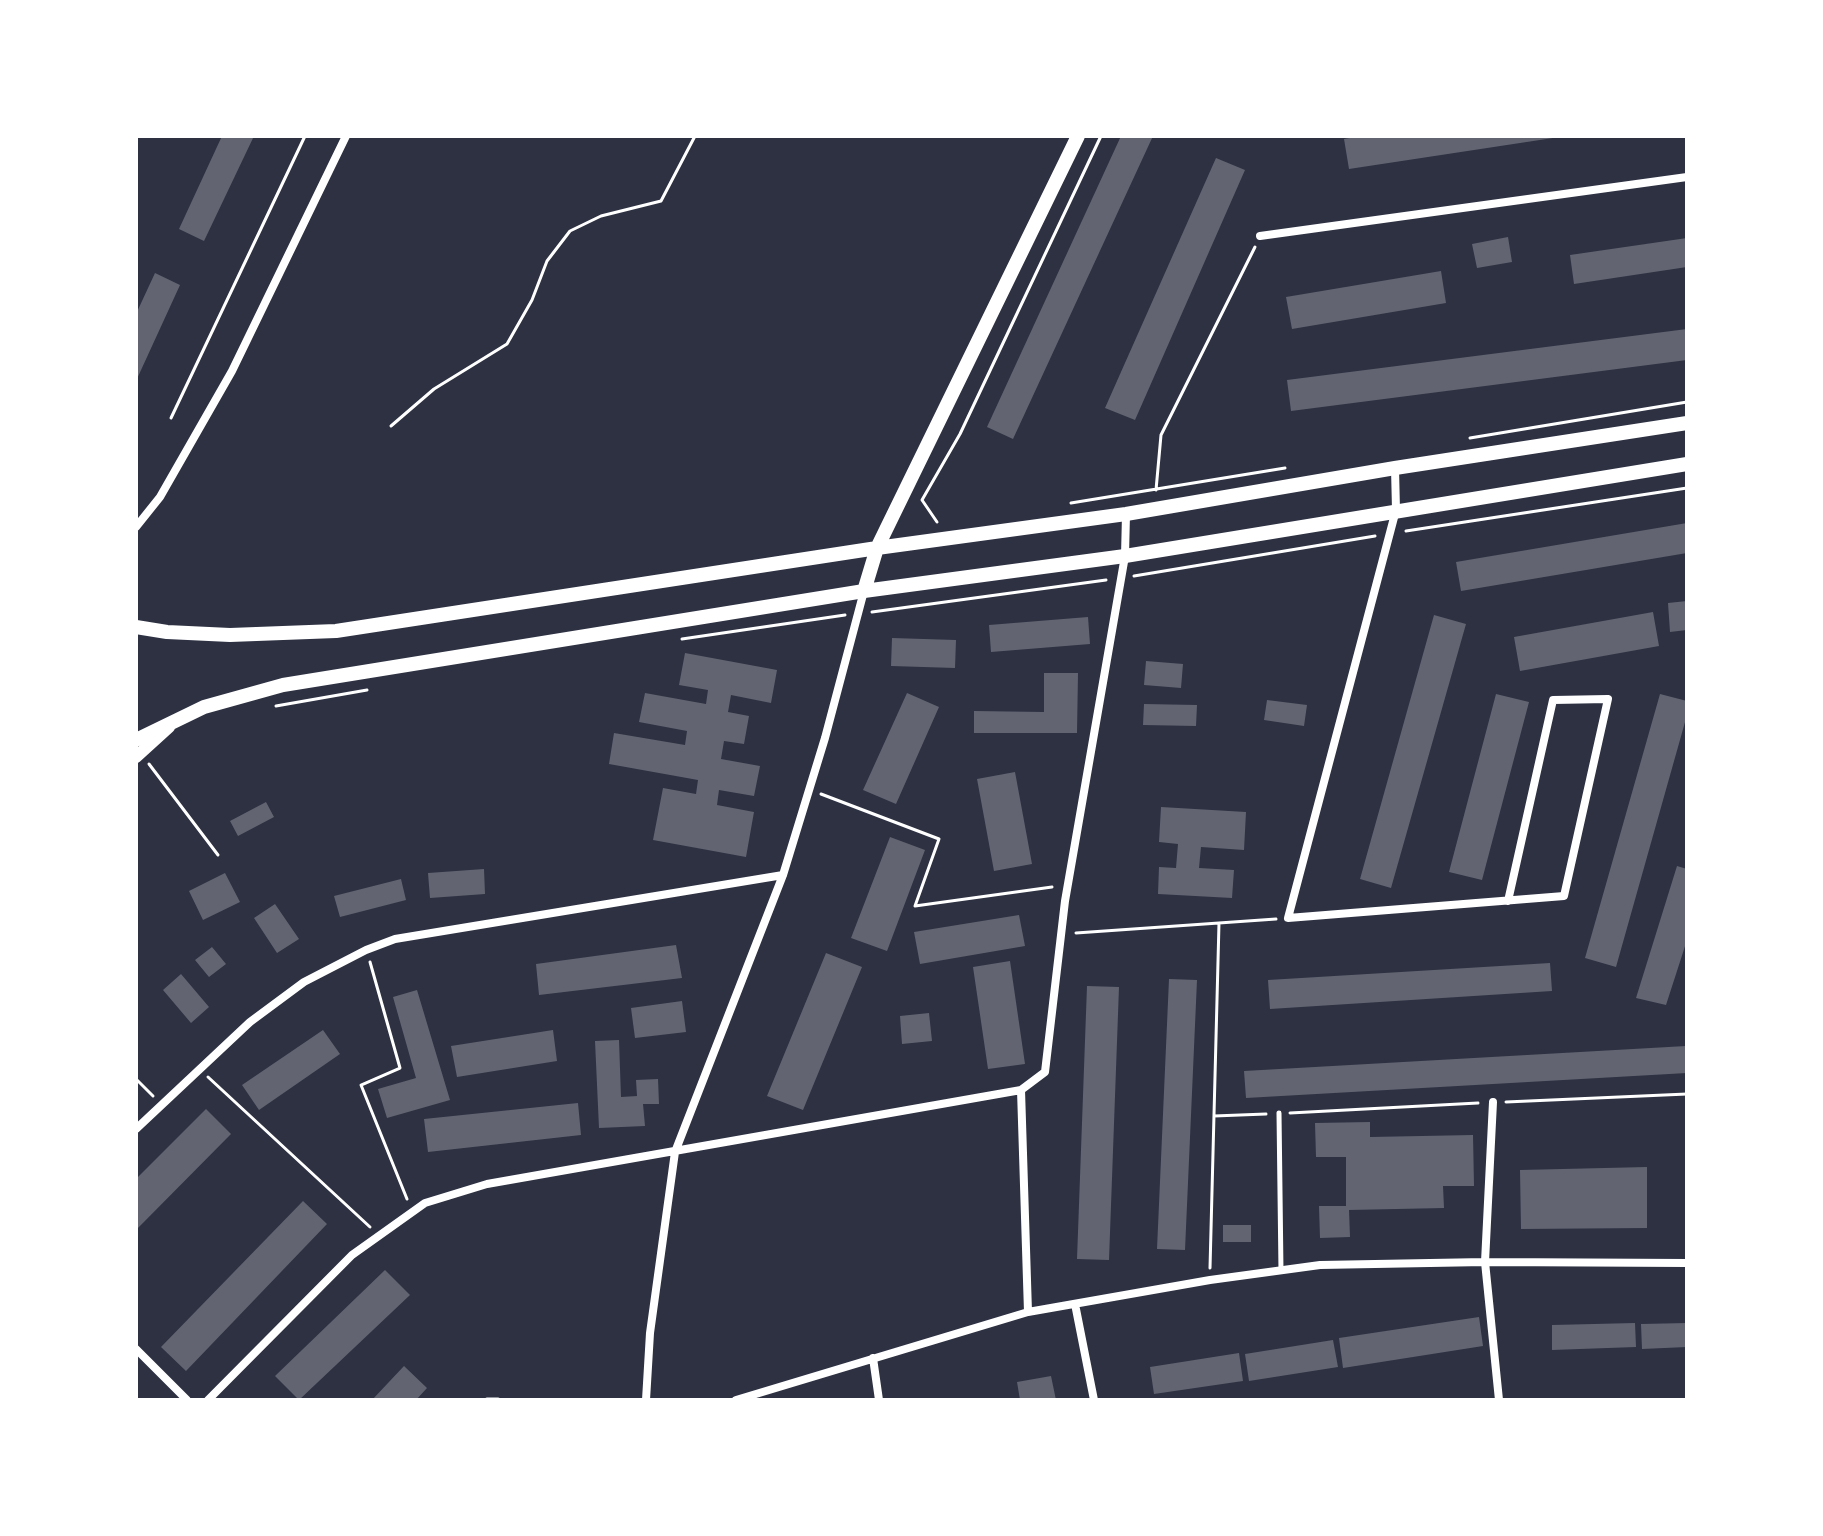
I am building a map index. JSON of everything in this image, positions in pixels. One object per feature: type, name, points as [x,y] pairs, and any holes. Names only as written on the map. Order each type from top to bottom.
[{"type":"main road","points":[[864,591],[877,548],[1078,136]]},
{"type":"main road","points":[[136,627],[230,635],[336,631],[877,548],[1126,514],[1687,423]]},
{"type":"main road","points":[[136,740],[226,699],[283,685],[864,591],[1125,556],[1687,464]]},
{"type":"street","points":[[136,527],[160,497],[232,371],[346,136]]},
{"type":"street","points":[[1260,236],[1687,177]]},
{"type":"street","points":[[1395,468],[1396,510],[1288,918],[1508,901],[1564,896],[1608,699],[1553,700],[1508,901]]},
{"type":"street","points":[[208,1400],[352,1255],[425,1203],[487,1184],[1021,1090],[1045,1072],[1060,934],[1125,556],[1126,514]]},
{"type":"street","points":[[646,1400],[650,1333],[675,1152],[783,875],[864,591]]},
{"type":"street","points":[[136,757],[176,720]]},
{"type":"street","points":[[136,1129],[250,1022],[304,982],[366,950],[395,939],[783,875]]},
{"type":"street","points":[[1021,1090],[1028,1312]]},
{"type":"street","points":[[1493,1102],[1485,1262],[1499,1400]]},
{"type":"street","points":[[736,1400],[1028,1312],[1210,1280],[1320,1265],[1687,1263]]},
{"type":"street","points":[[1075,1304],[1094,1400]]},
{"type":"street","points":[[136,1349],[187,1400]]},
{"type":"street","points":[[873,1358],[879,1400]]},
{"type":"lane","points":[[1279,1113],[1281,1271]]},
{"type":"lane","points":[[487,1400],[498,1400]]},
{"type":"path","points":[[171,418],[305,136]]},
{"type":"path","points":[[391,426],[434,389],[507,344],[532,300],[547,261],[570,231],[601,216],[661,201],[695,136]]},
{"type":"path","points":[[951,522],[936,522],[922,500],[960,434],[1101,136]]},
{"type":"path","points":[[1154,509],[1161,435],[1260,236]]},
{"type":"path","points":[[1468,438],[1687,402]]},
{"type":"path","points":[[1068,503],[1297,466]]},
{"type":"path","points":[[810,789],[939,839],[915,906],[1068,885]]},
{"type":"path","points":[[1060,934],[1288,918]]},
{"type":"path","points":[[1210,1280],[1219,923]]},
{"type":"path","points":[[366,950],[400,1068],[361,1085],[412,1212]]},
{"type":"path","points":[[199,1069],[380,1235]]},
{"type":"path","points":[[136,1079],[162,1105]]},
{"type":"path","points":[[1214,1116],[1687,1094]]},
{"type":"building","points":[[222,136],[254,136],[204,241],[179,229]]},
{"type":"building","points":[[1121,136],[1153,136],[1013,439],[987,427]]},
{"type":"building","points":[[1361,136],[1553,138],[1349,169],[1344,139]]},
{"type":"building","points":[[1216,158],[1245,170],[1135,420],[1105,408]]},
{"type":"building","points":[[1508,237],[1512,262],[1477,268],[1472,244]]},
{"type":"building","points":[[1687,238],[1687,267],[1574,284],[1570,255]]},
{"type":"building","points":[[1441,271],[1446,303],[1292,329],[1286,297]]},
{"type":"building","points":[[155,273],[180,285],[136,381],[136,314]]},
{"type":"building","points":[[1687,329],[1687,360],[1291,411],[1287,380]]},
{"type":"building","points":[[1687,523],[1687,553],[1461,591],[1456,562]]},
{"type":"building","points":[[1687,601],[1687,630],[1670,632],[1668,603]]},
{"type":"building","points":[[1653,612],[1659,646],[1520,671],[1514,637]]},
{"type":"building","points":[[1434,615],[1466,624],[1391,888],[1360,879]]},
{"type":"building","points":[[1088,617],[1090,644],[991,652],[989,625]]},
{"type":"building","points":[[892,638],[956,640],[955,668],[891,666]]},
{"type":"building","points":[[685,653],[777,670],[771,703],[731,695],[728,712],[749,716],[744,744],[724,741],[721,759],[760,766],[754,796],[719,790],[717,805],[754,812],[746,857],[653,840],[663,788],[696,794],[698,780],[609,764],[614,733],[685,745],[687,731],[639,722],[645,693],[706,704],[708,690],[679,685]]},
{"type":"building","points":[[1146,661],[1183,664],[1181,688],[1144,685]]},
{"type":"building","points":[[1044,673],[1078,673],[1077,733],[974,733],[974,711],[1044,712]]},
{"type":"building","points":[[907,693],[939,707],[896,804],[863,790]]},
{"type":"building","points":[[1496,694],[1529,702],[1482,880],[1449,872]]},
{"type":"building","points":[[1660,694],[1687,701],[1687,715],[1616,967],[1585,958]]},
{"type":"building","points":[[1267,700],[1307,705],[1304,726],[1264,720]]},
{"type":"building","points":[[1144,704],[1197,705],[1196,726],[1143,725]]},
{"type":"building","points":[[1015,772],[1032,864],[994,871],[977,779]]},
{"type":"building","points":[[266,802],[274,817],[238,836],[230,821]]},
{"type":"building","points":[[1161,807],[1246,812],[1244,850],[1201,847],[1199,868],[1234,870],[1232,898],[1158,894],[1159,867],[1176,868],[1178,844],[1159,842]]},
{"type":"building","points":[[890,837],[925,850],[887,951],[851,938]]},
{"type":"building","points":[[1677,866],[1687,869],[1687,940],[1666,1005],[1636,998]]},
{"type":"building","points":[[484,869],[485,894],[430,898],[428,873]]},
{"type":"building","points":[[225,873],[240,902],[203,920],[189,891]]},
{"type":"building","points":[[401,879],[406,900],[340,917],[334,896]]},
{"type":"building","points":[[275,904],[299,939],[277,953],[254,918]]},
{"type":"building","points":[[1019,915],[1025,946],[920,964],[914,932]]},
{"type":"building","points":[[676,945],[682,978],[539,995],[536,964]]},
{"type":"building","points":[[212,947],[226,964],[209,977],[195,960]]},
{"type":"building","points":[[826,953],[862,967],[803,1110],[767,1096]]},
{"type":"building","points":[[1010,961],[1025,1064],[988,1069],[973,967]]},
{"type":"building","points":[[1550,963],[1552,991],[1270,1009],[1268,980]]},
{"type":"building","points":[[181,974],[209,1007],[191,1023],[163,990]]},
{"type":"building","points":[[1169,979],[1197,980],[1185,1250],[1157,1249]]},
{"type":"building","points":[[1087,986],[1119,987],[1109,1260],[1077,1259]]},
{"type":"building","points":[[417,990],[450,1100],[387,1118],[378,1089],[416,1078],[393,997]]},
{"type":"building","points":[[682,1001],[686,1032],[635,1038],[631,1008]]},
{"type":"building","points":[[929,1013],[932,1041],[902,1044],[900,1016]]},
{"type":"building","points":[[323,1030],[340,1054],[259,1110],[242,1085]]},
{"type":"building","points":[[553,1030],[557,1061],[457,1077],[451,1046]]},
{"type":"building","points":[[619,1040],[621,1097],[637,1096],[636,1080],[658,1079],[659,1104],[643,1104],[645,1126],[599,1128],[595,1041]]},
{"type":"building","points":[[1686,1046],[1687,1073],[1246,1098],[1244,1071]]},
{"type":"building","points":[[578,1103],[581,1135],[428,1152],[424,1119]]},
{"type":"building","points":[[206,1109],[231,1134],[136,1230],[136,1179]]},
{"type":"building","points":[[1370,1122],[1370,1137],[1473,1135],[1474,1186],[1443,1186],[1444,1208],[1349,1210],[1350,1237],[1320,1238],[1319,1206],[1346,1206],[1346,1157],[1316,1157],[1315,1123]]},
{"type":"building","points":[[1647,1167],[1647,1228],[1521,1229],[1520,1170]]},
{"type":"building","points":[[303,1201],[327,1224],[186,1371],[161,1347]]},
{"type":"building","points":[[1223,1225],[1251,1225],[1251,1242],[1223,1242]]},
{"type":"building","points":[[385,1270],[410,1295],[299,1400],[275,1376]]},
{"type":"building","points":[[1479,1317],[1483,1346],[1343,1368],[1339,1338]]},
{"type":"building","points":[[1635,1323],[1636,1347],[1552,1350],[1552,1325]]},
{"type":"building","points":[[1687,1323],[1687,1347],[1642,1349],[1641,1324]]},
{"type":"building","points":[[1333,1340],[1338,1367],[1249,1381],[1245,1354]]},
{"type":"building","points":[[1239,1353],[1243,1381],[1154,1394],[1150,1367]]},
{"type":"building","points":[[404,1366],[427,1388],[416,1400],[372,1400]]},
{"type":"building","points":[[1051,1376],[1056,1400],[1020,1400],[1017,1382]]}]
